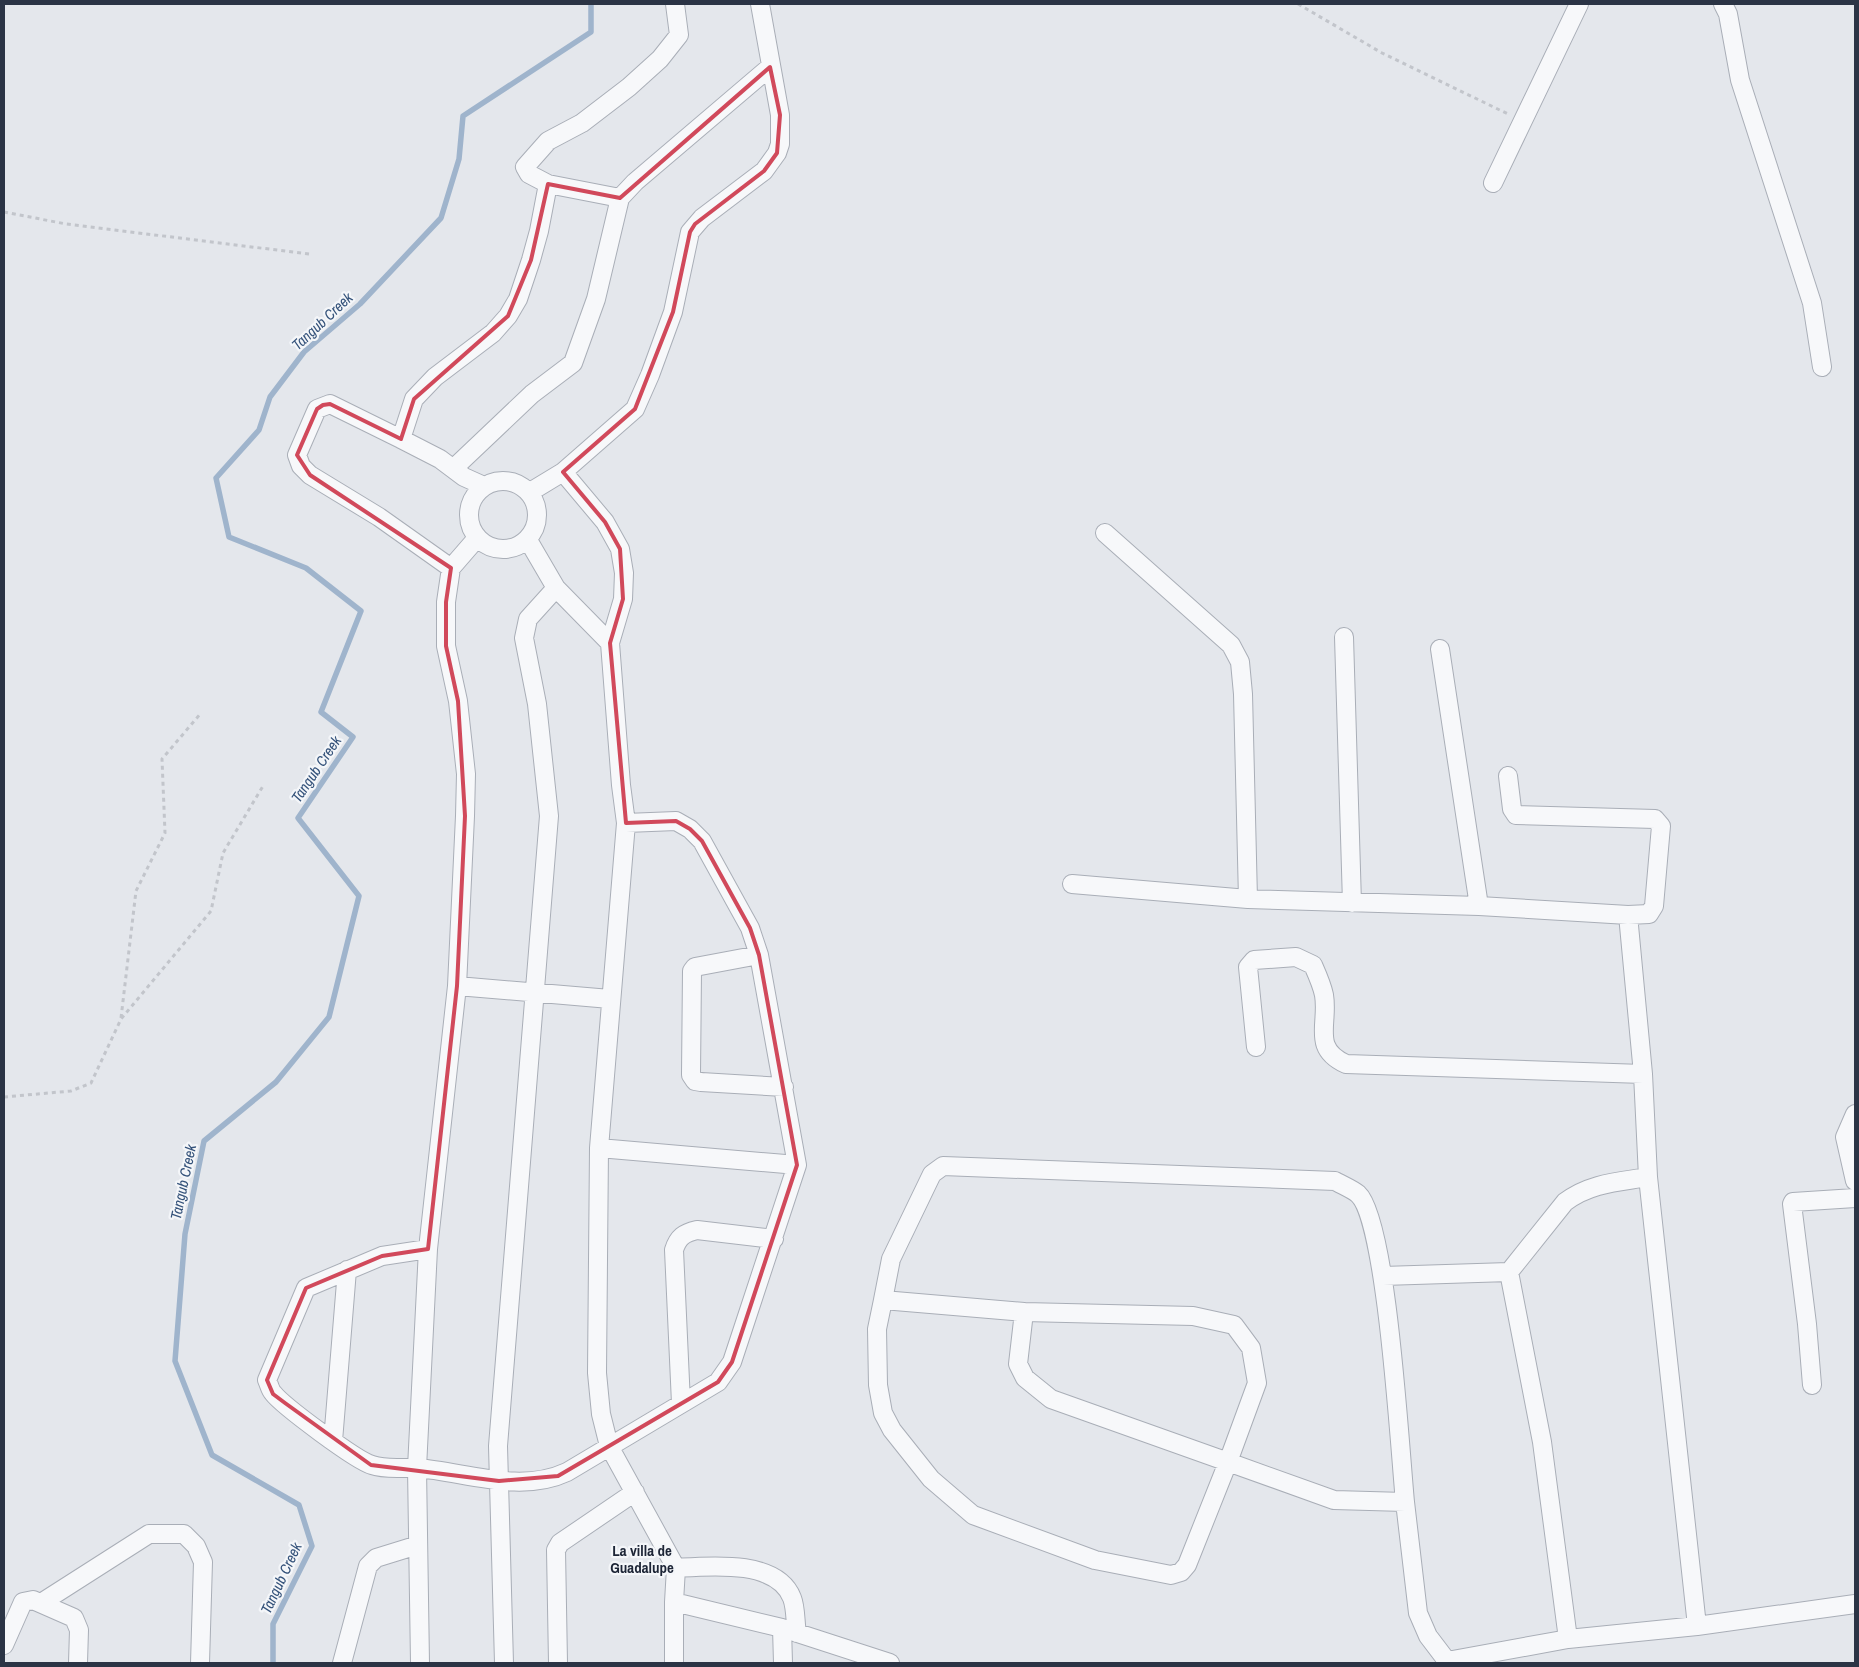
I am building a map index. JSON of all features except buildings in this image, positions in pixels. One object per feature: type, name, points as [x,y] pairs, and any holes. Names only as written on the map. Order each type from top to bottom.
[{"type":"street","points":[[620,198],[548,184],[529,174],[525,167],[548,141],[582,123],[660,59],[679,35],[675,4]]},
{"type":"street","points":[[530,492],[563,472],[635,409],[650,375],[673,312],[690,232],[695,224],[764,170],[777,154],[780,115],[760,4]]},
{"type":"street","points":[[1493,182],[1521,120],[1579,4]]},
{"type":"street","points":[[1723,4],[1728,14],[1740,80],[1812,303],[1822,367]]},
{"type":"street","points":[[454,468],[532,394],[573,363],[596,299],[620,198],[635,182],[770,66]]},
{"type":"street","points":[[401,439],[414,399],[435,377],[492,333],[508,316],[518,299],[539,231],[548,184]]},
{"type":"street","points":[[451,568],[378,516],[310,475],[301,466],[297,455],[317,409],[323,405],[330,404],[401,439],[484,486]]},
{"type":"street","points":[[563,472],[605,522],[620,549],[624,573],[623,599],[610,643],[621,785],[626,823],[610,999],[600,1148],[597,1373],[601,1414],[609,1446],[676,1568],[674,1663]]},
{"type":"street","points":[[508,480],[520,484],[530,492],[535,501],[537,522],[528,540],[516,547],[502,549],[489,546],[478,538],[471,527],[469,516],[470,504],[484,486],[496,481],[508,480]]},
{"type":"street","points":[[1105,533],[1231,645],[1240,662],[1243,694],[1248,899]]},
{"type":"street","points":[[420,1663],[416,1468],[428,1249],[457,986],[466,774],[458,701],[446,646],[446,602],[451,568],[478,538]]},
{"type":"street","points":[[528,540],[556,588],[610,643]]},
{"type":"street","points":[[504,1663],[498,1446],[549,816],[537,704],[524,638],[528,619],[556,588]]},
{"type":"street","points":[[1344,637],[1352,903]]},
{"type":"street","points":[[1440,649],[1479,906]]},
{"type":"street","points":[[1072,884],[1248,899],[1479,906],[1628,915],[1649,914],[1654,906],[1661,826],[1659,822],[1655,819],[1522,816],[1512,810],[1508,776]]},
{"type":"street","points":[[428,1249],[382,1256],[306,1288],[267,1380],[273,1394],[333,1441],[371,1466],[416,1468],[499,1481],[545,1480],[567,1472],[718,1382],[727,1372],[798,1165],[784,1087],[759,955],[750,928],[702,840],[690,829],[676,821],[626,823]]},
{"type":"street","points":[[1628,915],[1643,1074],[1648,1177],[1697,1626]]},
{"type":"street","points":[[759,955],[695,967],[692,971],[691,1075],[695,1081],[701,1082],[784,1087]]},
{"type":"street","points":[[1256,1047],[1248,967],[1254,960],[1296,958],[1313,964],[1324,995],[1323,1035],[1326,1050],[1335,1059],[1346,1064],[1643,1074]]},
{"type":"street","points":[[457,986],[610,999]]},
{"type":"street","points":[[1855,1114],[1845,1137],[1855,1181]]},
{"type":"street","points":[[600,1148],[798,1165]]},
{"type":"street","points":[[883,1300],[1024,1312],[1194,1316],[1234,1325],[1251,1348],[1257,1383],[1187,1565],[1181,1572],[1170,1575],[1095,1560],[973,1515],[931,1479],[892,1430],[883,1413],[878,1385],[877,1329],[891,1259],[932,1174],[943,1166],[1335,1182],[1359,1194],[1372,1218],[1383,1276],[1418,1613],[1428,1636],[1446,1662],[1568,1639],[1697,1626],[1855,1604]]},
{"type":"street","points":[[1383,1276],[1509,1272],[1565,1202],[1576,1193],[1588,1187],[1648,1177]]},
{"type":"street","points":[[1812,1385],[1807,1324],[1792,1204],[1793,1202],[1855,1198]]},
{"type":"street","points":[[681,1404],[674,1250],[677,1240],[685,1233],[697,1230],[774,1238]]},
{"type":"street","points":[[333,1441],[347,1270]]},
{"type":"street","points":[[1509,1272],[1542,1442],[1568,1639]]},
{"type":"street","points":[[1024,1312],[1018,1364],[1025,1378],[1051,1399],[1334,1500],[1405,1502]]},
{"type":"street","points":[[558,1663],[556,1550],[560,1543],[635,1492]]},
{"type":"street","points":[[41,1603],[149,1534],[184,1534],[196,1546],[203,1562],[200,1663]]},
{"type":"street","points":[[342,1663],[368,1566],[376,1558],[418,1545]]},
{"type":"street","points":[[676,1568],[728,1566],[762,1572],[784,1586],[792,1599],[790,1631],[783,1663]]},
{"type":"street","points":[[4,1645],[24,1602],[33,1600],[74,1618],[79,1630],[78,1663]]},
{"type":"street","points":[[674,1602],[790,1631],[890,1663]]},
{"type":"path","points":[[1298,4],[1382,53],[1521,120]]},
{"type":"path","points":[[4,212],[66,224],[309,254]]},
{"type":"path","points":[[121,1019],[136,891],[165,833],[162,759],[201,713]]},
{"type":"path","points":[[4,1097],[71,1090],[91,1083],[121,1019],[212,911],[223,854],[264,786]]},
{"type":"highlighted area","points":[[770,67],[780,115],[777,153],[764,171],[695,224],[690,232],[673,312],[635,409],[563,472],[605,522],[620,549],[623,599],[610,643],[626,823],[676,821],[690,829],[702,841],[750,928],[759,955],[797,1165],[732,1362],[718,1382],[558,1476],[499,1481],[371,1465],[273,1394],[267,1380],[306,1288],[382,1256],[428,1249],[457,986],[465,816],[458,701],[446,646],[446,602],[451,568],[310,475],[297,455],[317,409],[323,405],[330,404],[401,439],[414,399],[508,316],[531,260],[548,184],[620,198]]},
{"type":"waterway","name":"Tangub Creek","points":[[273,1663],[273,1624],[312,1546],[299,1505],[212,1455],[175,1361],[185,1234],[204,1141],[276,1082],[329,1017],[359,896],[298,818],[353,737],[321,712],[361,611],[306,568],[229,537],[216,478],[259,430],[270,397],[304,352],[360,304],[441,218],[459,159],[463,116],[591,32],[591,4]]},
{"type":"district","name":"La villa de Guadalupe","points":[[642,1558]]}]
